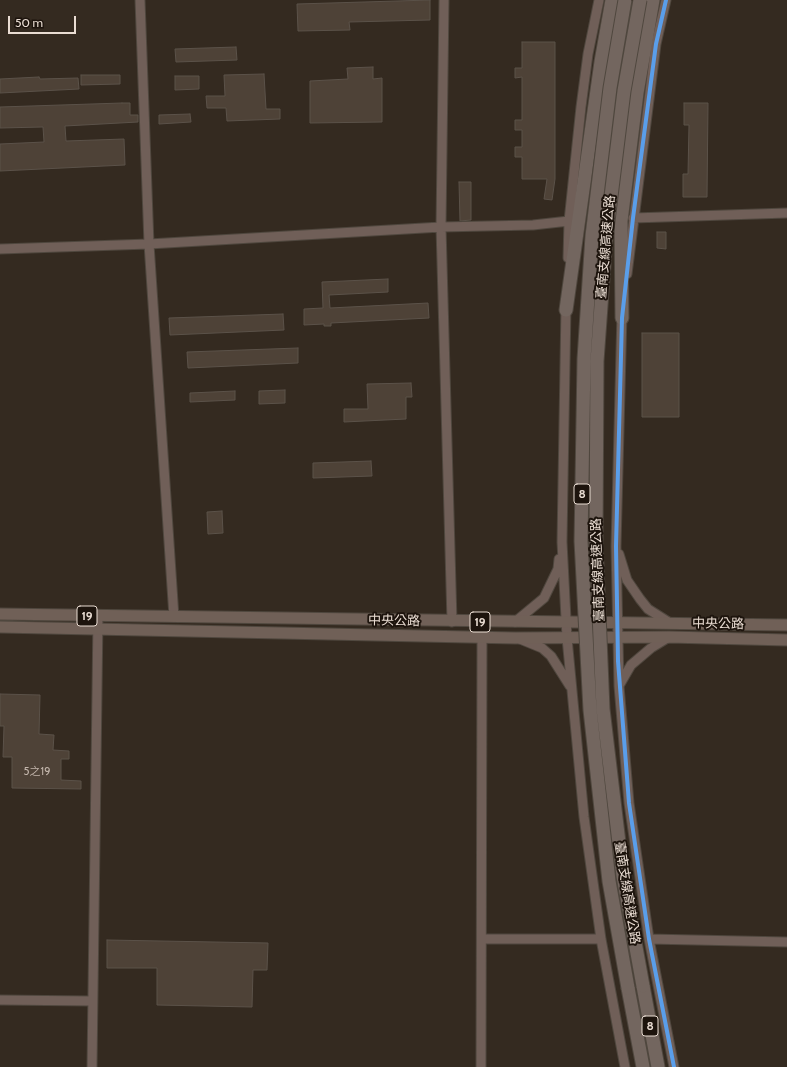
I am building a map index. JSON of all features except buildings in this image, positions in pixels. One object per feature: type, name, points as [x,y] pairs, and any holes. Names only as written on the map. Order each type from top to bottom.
[{"type":"highway","points":[[566,310],[601,62],[612,0]]},
{"type":"highway","name":"臺南支線高速公路","points":[[625,0],[610,88],[592,236],[584,359],[581,541],[590,710],[609,881],[643,1067]]},
{"type":"highway","name":"臺南支線高速公路","points":[[640,0],[624,91],[606,237],[597,361],[596,542],[603,709],[623,876],[658,1067]]},
{"type":"highway","points":[[622,318],[621,221],[637,93],[653,0]]},
{"type":"main road","name":"中央公路","points":[[0,614],[452,622],[566,621],[787,625]]},
{"type":"main road","name":"中央公路","points":[[0,627],[515,638],[669,637],[787,640]]},
{"type":"street","points":[[140,0],[149,244],[174,617]]},
{"type":"street","points":[[444,0],[441,228],[452,622]]},
{"type":"street","points":[[599,0],[584,84],[569,221],[562,542],[567,638],[584,817],[601,938],[625,1067]]},
{"type":"street","points":[[666,0],[656,44],[633,218],[622,318],[616,546],[619,686],[629,803],[649,939],[674,1067]]},
{"type":"street","points":[[633,218],[787,213]]},
{"type":"street","points":[[0,249],[149,244],[441,228],[533,225],[569,221]]},
{"type":"street","points":[[515,622],[544,598],[558,569],[562,542]]},
{"type":"street","points":[[616,546],[627,580],[640,599],[648,609],[670,623]]},
{"type":"street","points":[[92,1067],[98,616]]},
{"type":"street","points":[[481,1067],[482,637]]},
{"type":"street","points":[[619,686],[631,665],[651,648],[669,637]]},
{"type":"street","points":[[515,638],[542,648],[547,652],[558,666],[572,691]]},
{"type":"street","points":[[482,939],[601,938]]},
{"type":"street","points":[[649,939],[787,942]]},
{"type":"street","points":[[0,1000],[92,1001]]},
{"type":"cycle path","points":[[666,0],[656,44],[633,218],[622,318],[616,546],[618,661],[629,803],[649,939],[674,1067]]}]
